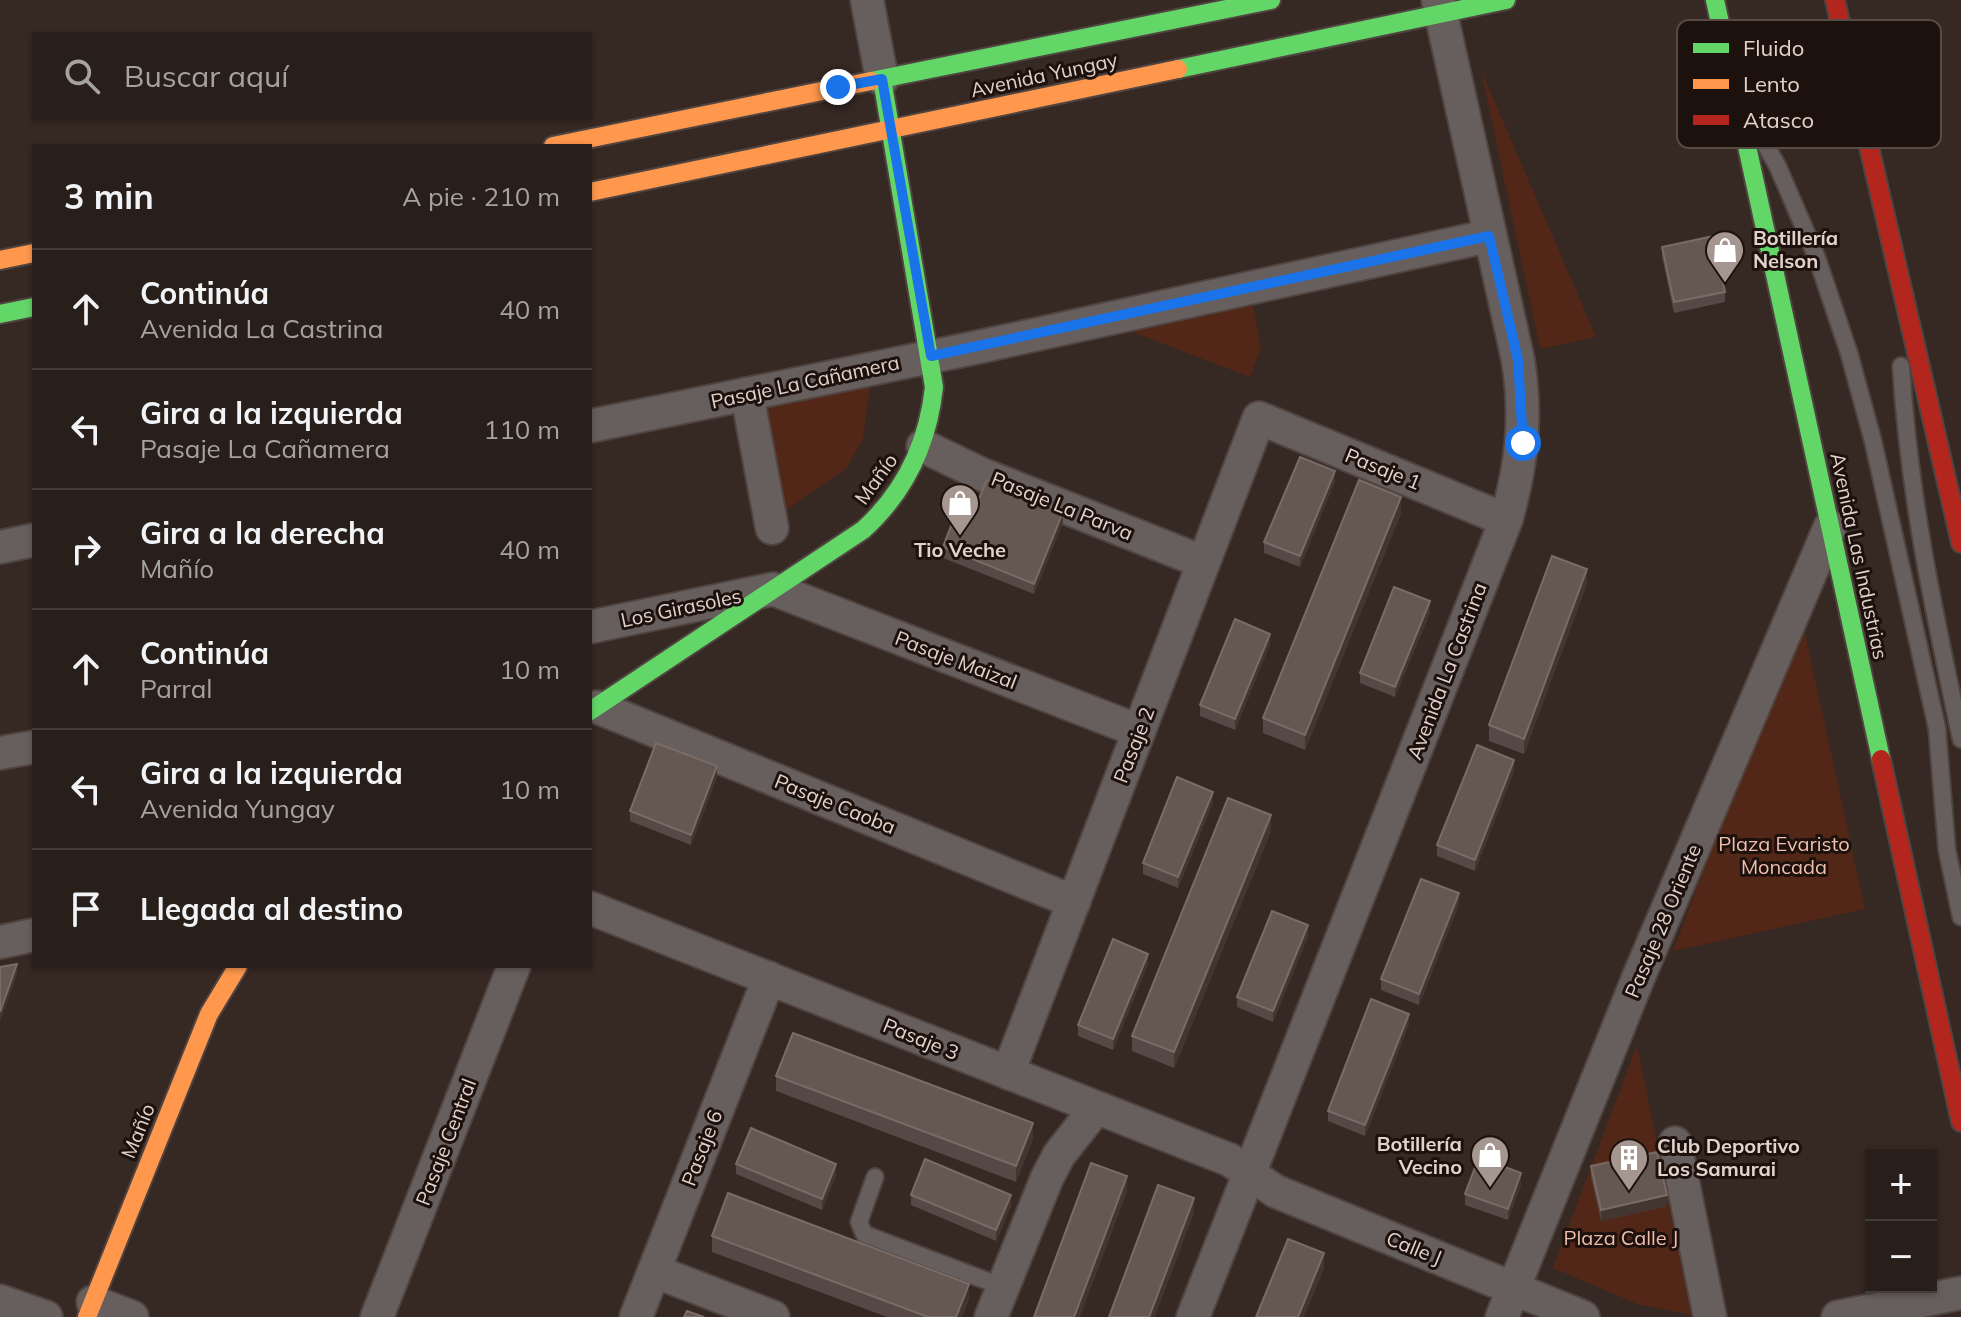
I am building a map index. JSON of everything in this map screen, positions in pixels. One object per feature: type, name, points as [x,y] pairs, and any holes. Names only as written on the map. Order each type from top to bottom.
[{"type":"main road","name":"Avenida Yungay","points":[[563,144],[1271,0]]},
{"type":"main road","name":"Avenida Yungay","points":[[592,192],[891,130],[1440,7],[1506,0]]},
{"type":"main road","name":"Avenida Las Industrias","points":[[1715,0],[1719,20]]},
{"type":"main road","points":[[1835,0],[1840,20]]},
{"type":"main road","name":"Mañío","points":[[593,709],[863,530],[882,513],[906,481],[923,446],[932,402],[931,356],[882,79]]},
{"type":"main road","name":"Avenida Las Industrias","points":[[1748,148],[1961,1122]]},
{"type":"main road","points":[[1870,148],[1961,543]]},
{"type":"main road","points":[[0,260],[32,253]]},
{"type":"main road","points":[[0,314],[32,307]]},
{"type":"main road","name":"Mañío","points":[[90,1309],[209,1014],[237,968]]},
{"type":"street","points":[[867,0],[882,79]]},
{"type":"street","name":"Avenida La Castrina","points":[[1193,1317],[1506,520],[1518,482],[1524,415],[1518,360],[1440,7]]},
{"type":"street","name":"Pasaje La Cañamera","points":[[592,426],[1489,236]]},
{"type":"street","points":[[747,394],[772,528]]},
{"type":"street","name":"Pasaje 1","points":[[1259,418],[1506,520]]},
{"type":"street","name":"Pasaje 2","points":[[1008,1073],[1259,418]]},
{"type":"street","name":"Pasaje La Parva","points":[[923,446],[981,474],[1203,562]]},
{"type":"street","name":"Pasaje 28 Oriente","points":[[1508,1303],[1639,976],[1830,527]]},
{"type":"street","points":[[0,547],[32,540]]},
{"type":"street","name":"Los Girasoles","points":[[592,627],[773,589]]},
{"type":"street","name":"Pasaje Maizal","points":[[773,589],[1139,731]]},
{"type":"street","name":"Pasaje Caoba","points":[[593,709],[1074,902]]},
{"type":"street","points":[[0,753],[32,747]]},
{"type":"street","name":"Pasaje 3","points":[[592,909],[1230,1160],[1249,1174]]},
{"type":"street","points":[[0,942],[32,935]]},
{"type":"street","name":"Pasaje Central","points":[[377,1317],[513,968]]},
{"type":"street","name":"Pasaje 6","points":[[636,1317],[769,978]]},
{"type":"street","points":[[991,1317],[1059,1155],[1096,1108]]},
{"type":"street","points":[[1675,1143],[1710,1317]]},
{"type":"street","name":"Calle J","points":[[1249,1174],[1275,1191],[1508,1303],[1583,1317]]},
{"type":"street","points":[[654,1271],[773,1317]]},
{"type":"street","points":[[1838,1317],[1961,1293]]},
{"type":"street","points":[[0,1301],[46,1317]]},
{"type":"street","points":[[90,1309],[132,1317]]},
{"type":"lane","points":[[1767,148],[1804,223],[1849,353],[1873,441],[1937,728],[1947,850],[1961,917]]},
{"type":"lane","points":[[1901,282],[1901,364],[1911,495],[1961,739]]},
{"type":"lane","points":[[875,1177],[859,1222],[864,1234],[1003,1287]]},
{"type":"green space","points":[[1481,70],[1596,337],[1540,349]]},
{"type":"green space","points":[[1252,300],[1261,348],[1250,377],[1114,325]]},
{"type":"green space","points":[[870,386],[863,439],[846,469],[755,531],[732,407]]},
{"type":"green space","name":"Plaza Evaristo Moncada","points":[[1801,615],[1865,909],[1673,951]]},
{"type":"green space","name":"Plaza Calle J","points":[[1637,1045],[1692,1315],[1637,1304],[1553,1268]]},
{"type":"building","points":[[1714,236],[1725,292],[1674,302],[1662,247]]},
{"type":"building","points":[[1300,457],[1335,471],[1300,556],[1264,542]]},
{"type":"building","points":[[987,480],[1063,512],[1034,584],[943,547],[956,513],[970,519]]},
{"type":"building","points":[[1359,480],[1401,497],[1305,735],[1263,718]]},
{"type":"building","points":[[1552,556],[1587,569],[1524,739],[1489,725]]},
{"type":"building","points":[[1394,587],[1430,601],[1395,687],[1360,673]]},
{"type":"building","points":[[1235,619],[1270,634],[1235,719],[1200,705]]},
{"type":"building","points":[[656,743],[717,766],[691,835],[630,811]]},
{"type":"building","points":[[1477,745],[1514,760],[1475,860],[1437,845]]},
{"type":"building","points":[[1177,777],[1213,792],[1178,877],[1143,863]]},
{"type":"building","points":[[1228,798],[1271,815],[1174,1052],[1132,1036]]},
{"type":"building","points":[[1421,879],[1459,893],[1419,994],[1381,979]]},
{"type":"building","points":[[1272,911],[1308,925],[1273,1011],[1237,997]]},
{"type":"building","points":[[1113,939],[1148,954],[1113,1039],[1078,1025]]},
{"type":"building","points":[[17,964],[0,1012],[0,967]]},
{"type":"building","points":[[1371,999],[1409,1014],[1365,1125],[1328,1111]]},
{"type":"building","points":[[793,1033],[1033,1123],[1016,1166],[776,1076]]},
{"type":"building","points":[[751,1128],[836,1164],[822,1199],[736,1164]]},
{"type":"building","name":"Club Deportivo Los Samurai","points":[[1657,1152],[1667,1195],[1601,1210],[1591,1166]]},
{"type":"building","points":[[1479,1157],[1521,1173],[1508,1209],[1465,1194]]},
{"type":"building","points":[[925,1159],[1011,1195],[996,1230],[911,1195]]},
{"type":"building","points":[[1091,1163],[1127,1176],[1074,1317],[1034,1317]]},
{"type":"building","points":[[1158,1185],[1194,1198],[1149,1317],[1109,1317]]},
{"type":"building","points":[[728,1193],[969,1284],[956,1317],[928,1317],[712,1236]]},
{"type":"building","points":[[1288,1239],[1324,1253],[1298,1317],[1256,1317]]},
{"type":"building","points":[[687,1311],[704,1317],[684,1317]]},
{"type":"traffic: fast","points":[[871,81],[1271,0]]},
{"type":"traffic: fast","points":[[1178,69],[1506,0]]},
{"type":"traffic: fast","points":[[1715,0],[1719,20]]},
{"type":"traffic: fast","points":[[592,710],[863,530],[891,500],[912,465],[926,428],[934,387],[882,79]]},
{"type":"traffic: fast","points":[[1747,148],[1881,759]]},
{"type":"traffic: fast","points":[[0,314],[32,307]]},
{"type":"traffic: slow","points":[[592,192],[1178,69]]},
{"type":"traffic: slow","points":[[563,144],[871,81]]},
{"type":"traffic: slow","points":[[0,260],[32,253]]},
{"type":"traffic: slow","points":[[87,1317],[209,1014],[237,968]]},
{"type":"traffic: jam","points":[[1835,0],[1840,20]]},
{"type":"traffic: jam","points":[[1869,148],[1961,543]]},
{"type":"traffic: jam","points":[[1881,759],[1961,1122]]},
{"type":"place","name":"Botillería Nelson","points":[[1725,284]]},
{"type":"place","name":"Tio Veche","points":[[960,537]]},
{"type":"place","name":"Botillería Vecino","points":[[1490,1189]]},
{"type":"place","name":"Club Deportivo Los Samurai","points":[[1629,1192]]},
{"type":"route","points":[[838,87],[882,79],[931,356],[1489,236],[1518,360],[1524,415],[1523,443]]}]
